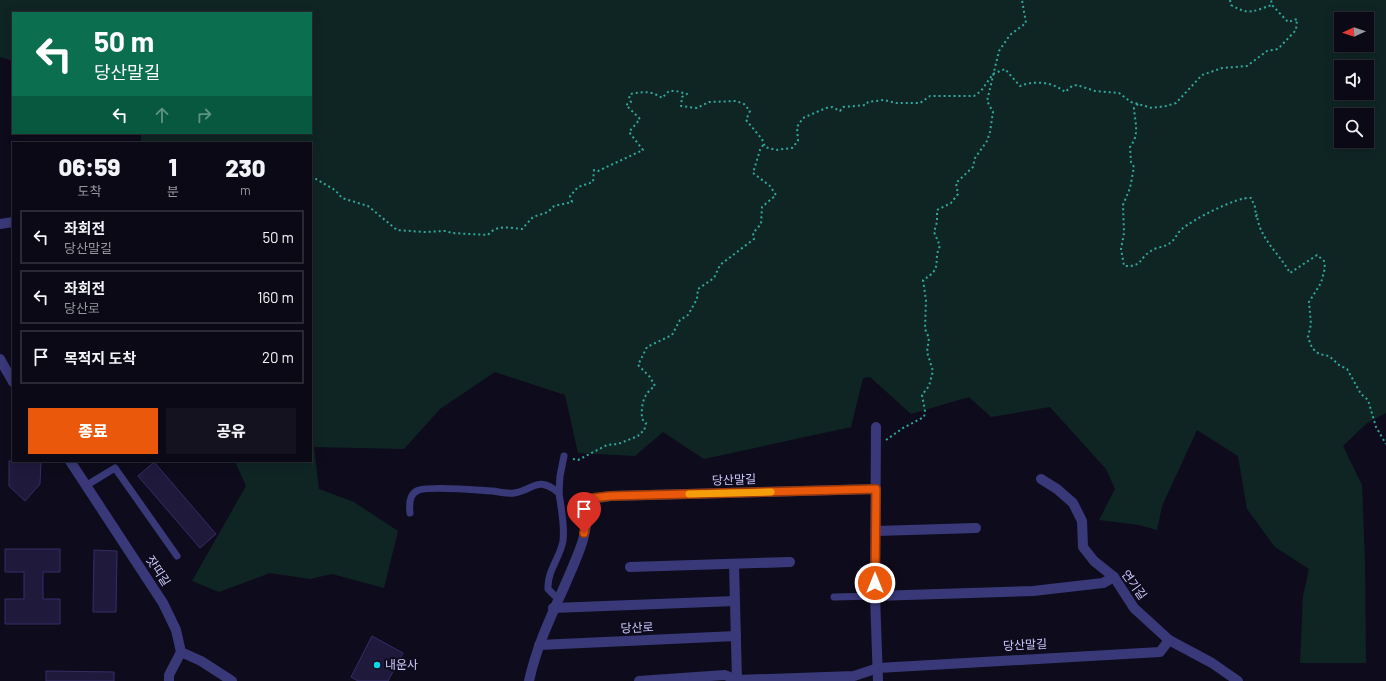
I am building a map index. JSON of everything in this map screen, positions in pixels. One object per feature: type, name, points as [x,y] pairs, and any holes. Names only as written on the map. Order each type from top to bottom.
[{"type":"street","points":[[0,224],[12,222]]},
{"type":"street","points":[[0,359],[12,380]]},
{"type":"street","points":[[876,427],[875,596],[878,681]]},
{"type":"street","name":"잣띠길","points":[[71,462],[87,484],[163,603],[176,630],[181,652]]},
{"type":"street","name":"연기길","points":[[1041,479],[1057,489],[1073,503],[1082,521],[1083,547],[1094,561],[1114,577],[1134,608],[1169,640],[1212,663],[1238,681]]},
{"type":"street","name":"당산말길","points":[[558,599],[582,545],[589,509],[593,498],[610,496],[876,489]]},
{"type":"street","points":[[876,531],[976,528]]},
{"type":"street","points":[[630,566],[790,562]]},
{"type":"street","points":[[639,681],[725,675],[738,680],[734,564]]},
{"type":"street","points":[[875,596],[1033,591],[1103,583],[1114,577]]},
{"type":"street","points":[[529,681],[539,645],[558,599]]},
{"type":"street","name":"당산로","points":[[553,608],[735,601]]},
{"type":"street","name":"당산로","points":[[539,645],[736,636]]},
{"type":"street","name":"당산말길","points":[[738,680],[854,676],[878,668],[1160,652],[1169,640]]},
{"type":"street","points":[[169,681],[169,675],[181,652],[201,661],[232,681]]},
{"type":"lane","points":[[558,599],[548,589],[548,580],[563,541],[563,526],[558,493],[564,456]]},
{"type":"lane","points":[[87,484],[115,468],[177,556]]},
{"type":"lane","points":[[410,513],[409,502],[412,495],[419,490],[461,489],[514,493],[534,485],[543,484],[552,487],[558,493]]},
{"type":"lane","points":[[834,597],[875,596]]},
{"type":"path","points":[[876,446],[903,428],[924,417],[925,411],[922,395],[929,386],[933,371],[927,352],[930,338],[925,330],[926,300],[923,280],[932,275],[938,264],[937,258],[940,246],[934,232],[937,222],[937,210],[951,203],[958,194],[956,183],[974,167],[975,158],[987,141],[993,112],[987,101],[992,74],[997,56],[1010,35],[1026,23],[1022,0]]},
{"type":"path","points":[[1230,0],[1231,5],[1248,13],[1258,11],[1272,5]]},
{"type":"path","points":[[312,177],[335,190],[342,198],[368,206],[398,230],[424,232],[446,231],[488,236],[492,231],[499,227],[522,229],[533,217],[548,212],[554,206],[572,202],[570,196],[578,187],[593,182],[594,170],[598,171],[643,150],[629,132],[640,119],[626,105],[631,102],[629,99],[630,94],[649,92],[655,93],[662,98],[669,91],[676,91],[687,94],[682,97],[680,106],[698,108],[709,102],[736,101],[744,104],[750,111],[746,120],[762,139],[765,147],[776,150],[792,148],[798,141],[797,127],[803,118],[826,108],[832,107],[840,110],[843,108],[866,104],[874,100],[884,100],[896,103],[920,103],[930,96],[974,96],[981,91],[992,74],[1005,69],[1020,86],[1035,82],[1059,87],[1065,92],[1072,86],[1077,85],[1095,91],[1119,93],[1130,102],[1152,108],[1176,103],[1202,75],[1222,68],[1247,66],[1267,51],[1278,49],[1296,30],[1297,19],[1288,22],[1272,5],[1271,0]]},
{"type":"path","points":[[1138,104],[1134,108],[1137,131],[1135,141],[1130,147],[1131,162],[1134,167],[1130,188],[1123,205],[1124,233],[1121,249],[1124,266],[1134,267],[1141,262],[1150,251],[1170,245],[1181,230],[1193,221],[1225,205],[1246,197],[1251,198],[1256,207],[1256,216],[1257,215],[1262,233],[1284,261],[1290,273],[1316,255],[1324,261],[1325,268],[1321,283],[1309,302],[1311,324],[1308,337],[1312,348],[1319,354],[1329,356],[1339,365],[1347,369],[1361,394],[1368,400],[1376,426],[1386,444]]},
{"type":"path","points":[[564,456],[578,460],[607,445],[618,444],[638,436],[644,431],[646,423],[642,419],[641,406],[647,391],[655,386],[650,377],[638,365],[647,347],[672,335],[680,320],[688,315],[697,299],[698,289],[714,278],[720,265],[754,239],[753,233],[760,224],[762,207],[776,195],[770,186],[752,174],[760,150],[764,144]]},
{"type":"green space","points":[[0,0],[1386,0],[1386,413],[1367,423],[1343,446],[1362,485],[1365,563],[1366,663],[1300,663],[1303,596],[1309,569],[1275,547],[1247,509],[1238,456],[1197,430],[1162,506],[1157,530],[1139,525],[1099,520],[1115,489],[1106,469],[1050,407],[991,417],[969,397],[911,414],[870,377],[863,378],[851,427],[704,459],[663,432],[635,456],[578,453],[565,395],[495,372],[440,409],[404,449],[314,447],[319,489],[354,502],[398,531],[384,588],[332,574],[310,579],[270,573],[219,592],[192,581],[246,486],[235,462],[312,462],[312,142],[141,142],[141,134],[312,134],[312,12],[12,12],[12,61],[0,57]]},
{"type":"building","points":[[9,461],[41,462],[40,484],[25,501],[9,486]]},
{"type":"building","points":[[154,462],[216,534],[200,548],[138,476]]},
{"type":"building","points":[[5,549],[60,549],[60,572],[43,572],[43,599],[60,599],[60,624],[5,624],[5,599],[24,599],[24,572],[5,572]]},
{"type":"building","points":[[94,550],[117,551],[116,612],[93,612]]},
{"type":"building","name":"내운사","points":[[372,636],[403,653],[388,681],[358,681],[351,677]]},
{"type":"building","points":[[46,671],[114,672],[114,681],[46,681]]},
{"type":"slow traffic","points":[[689,494],[771,492]]},
{"type":"place","name":"내운사","points":[[377,665]]},
{"type":"route","points":[[584,533],[593,498],[610,496],[876,489],[875,583]]}]
